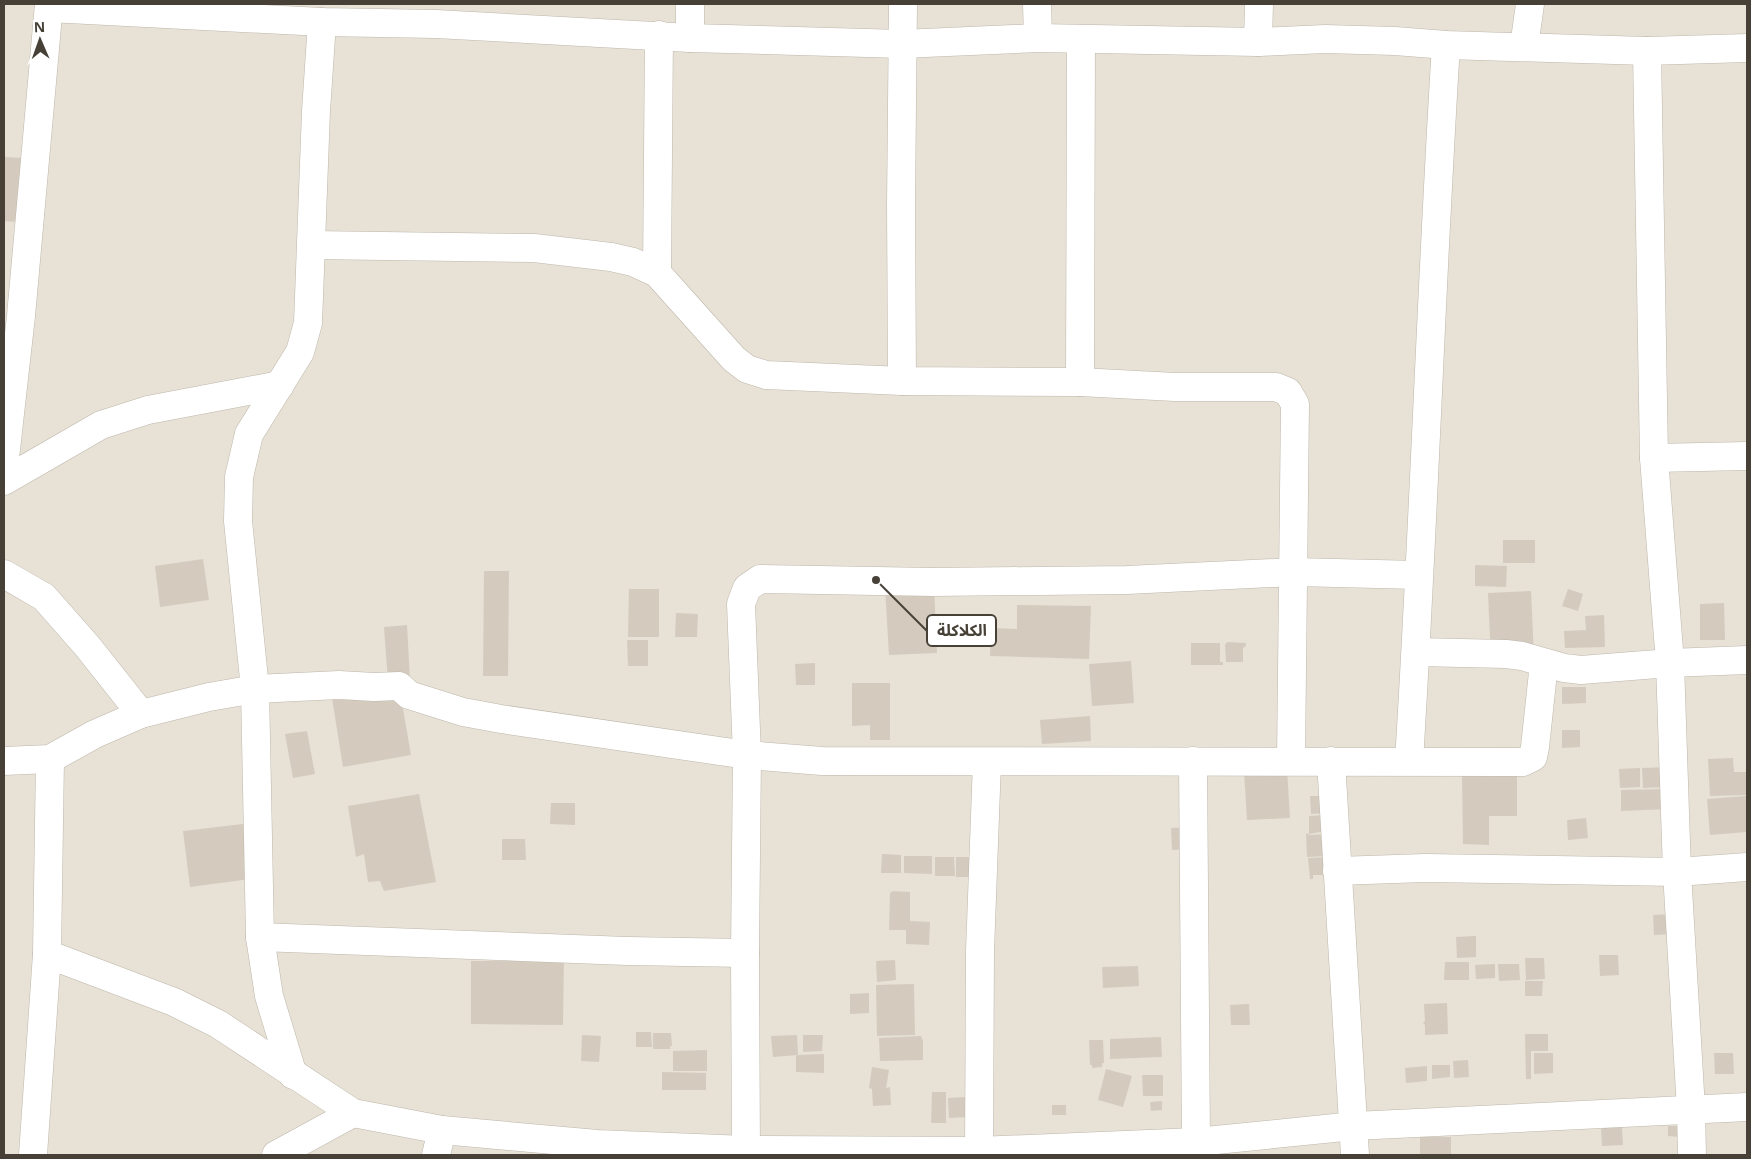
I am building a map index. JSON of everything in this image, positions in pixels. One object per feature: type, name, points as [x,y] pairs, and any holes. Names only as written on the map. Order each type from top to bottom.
[{"type":"street","points":[[690,4],[690,38]]},
{"type":"street","points":[[902,381],[903,4]]},
{"type":"street","points":[[1037,4],[1038,38]]},
{"type":"street","points":[[1258,42],[1259,4]]},
{"type":"street","points":[[1524,47],[1530,4]]},
{"type":"street","points":[[4,466],[21,316],[49,6],[322,22],[436,14],[690,38],[902,44],[1038,38],[1258,42],[1395,41],[1446,45],[1646,52],[1747,48]]},
{"type":"street","points":[[293,1075],[269,996],[260,937],[255,689],[238,521],[239,477],[249,434],[300,352],[308,323],[316,111],[322,22]]},
{"type":"street","points":[[657,273],[659,35]]},
{"type":"street","points":[[1080,382],[1081,39]]},
{"type":"street","points":[[1409,761],[1416,652],[1435,217],[1446,45]]},
{"type":"street","points":[[1646,52],[1654,458],[1670,662],[1677,872],[1692,1155]]},
{"type":"street","points":[[312,246],[534,248],[611,257],[633,262],[657,273],[734,359],[748,369],[766,375],[902,381],[1080,382],[1175,387],[1276,387],[1288,392],[1295,404],[1292,760]]},
{"type":"street","points":[[4,481],[101,425],[148,410],[280,385]]},
{"type":"street","points":[[1654,458],[1747,456]]},
{"type":"street","points":[[746,1153],[745,954],[748,755],[741,604],[746,588],[760,579],[933,582],[1127,580],[1294,572],[1418,575]]},
{"type":"street","points":[[4,574],[44,598],[88,647],[141,714]]},
{"type":"street","points":[[1416,652],[1506,654],[1522,656],[1564,668],[1581,670],[1670,662],[1747,660]]},
{"type":"street","points":[[4,761],[50,759],[95,734],[141,714],[209,697],[255,689],[339,684],[374,687],[399,686],[409,695],[463,712],[511,720],[748,755],[822,761],[1292,760],[1523,762],[1532,757],[1535,747],[1544,663]]},
{"type":"street","points":[[34,1155],[47,954],[50,759]]},
{"type":"street","points":[[1193,761],[1196,1142]]},
{"type":"street","points":[[1331,761],[1355,1155]]},
{"type":"street","points":[[979,1150],[980,951],[987,762]]},
{"type":"street","points":[[1337,871],[1425,868],[1677,872],[1747,867]]},
{"type":"street","points":[[260,937],[627,952],[745,954]]},
{"type":"street","points":[[47,954],[174,1002],[218,1024],[353,1113],[439,1143],[597,1144],[746,1153],[979,1150],[1196,1142],[1354,1126],[1747,1107]]},
{"type":"street","points":[[276,1155],[353,1113]]},
{"type":"shaded area","points":[[4,4],[1747,4],[1747,1155],[4,1155]]},
{"type":"building","points":[[4,157],[23,158],[17,222],[4,221]]},
{"type":"building","points":[[1503,540],[1535,540],[1535,563],[1503,563]]},
{"type":"building","points":[[203,559],[209,600],[160,607],[155,566]]},
{"type":"building","points":[[1475,565],[1507,566],[1506,587],[1475,586]]},
{"type":"building","points":[[484,571],[509,571],[508,676],[483,676]]},
{"type":"building","points":[[934,585],[937,653],[889,655],[885,588]]},
{"type":"building","points":[[629,589],[659,589],[659,637],[628,637]]},
{"type":"building","points":[[1568,589],[1583,594],[1578,611],[1562,606]]},
{"type":"building","points":[[1531,591],[1534,657],[1491,659],[1488,593]]},
{"type":"building","points":[[1724,603],[1725,640],[1700,640],[1700,604]]},
{"type":"building","points":[[1017,605],[1091,606],[1089,659],[990,656],[991,628],[1017,629]]},
{"type":"building","points":[[676,613],[698,614],[697,637],[675,637]]},
{"type":"building","points":[[1604,615],[1605,647],[1565,648],[1564,631],[1586,630],[1585,616]]},
{"type":"building","points":[[407,625],[410,680],[388,682],[384,627]]},
{"type":"building","points":[[627,640],[648,640],[648,666],[628,666]]},
{"type":"building","points":[[1227,642],[1246,643],[1246,646],[1243,648],[1243,662],[1226,662],[1225,645]]},
{"type":"building","points":[[1191,643],[1220,643],[1220,662],[1223,662],[1223,665],[1191,665]]},
{"type":"building","points":[[1131,661],[1134,703],[1092,706],[1089,664]]},
{"type":"building","points":[[815,663],[815,685],[796,685],[795,664]]},
{"type":"building","points":[[852,683],[890,683],[890,740],[870,740],[870,725],[852,726]]},
{"type":"building","points":[[399,686],[411,755],[343,767],[332,698]]},
{"type":"building","points":[[1562,687],[1586,687],[1586,703],[1562,704]]},
{"type":"building","points":[[1090,716],[1091,741],[1042,744],[1040,720]]},
{"type":"building","points":[[1562,730],[1580,730],[1580,747],[1562,748]]},
{"type":"building","points":[[307,731],[315,774],[293,778],[285,734]]},
{"type":"building","points":[[1733,758],[1734,772],[1747,772],[1747,795],[1710,796],[1708,759]]},
{"type":"building","points":[[1668,767],[1669,787],[1643,788],[1642,768]]},
{"type":"building","points":[[1640,768],[1640,787],[1620,788],[1619,769]]},
{"type":"building","points":[[1287,769],[1290,818],[1247,820],[1244,771]]},
{"type":"building","points":[[1462,774],[1517,774],[1517,816],[1489,816],[1489,845],[1463,844]]},
{"type":"building","points":[[1669,789],[1669,809],[1621,811],[1621,790]]},
{"type":"building","points":[[419,794],[436,882],[384,891],[380,881],[368,882],[364,854],[356,857],[348,806]]},
{"type":"building","points":[[1310,796],[1324,796],[1325,813],[1311,814]]},
{"type":"building","points":[[1746,796],[1747,832],[1710,835],[1707,799]]},
{"type":"building","points":[[551,803],[575,803],[575,825],[550,824]]},
{"type":"building","points":[[1326,815],[1326,831],[1309,834],[1309,816]]},
{"type":"building","points":[[1586,818],[1588,838],[1568,840],[1567,820]]},
{"type":"building","points":[[243,824],[250,879],[190,887],[183,831]]},
{"type":"building","points":[[1193,827],[1193,849],[1172,850],[1171,828]]},
{"type":"building","points":[[1306,833],[1310,835],[1328,834],[1326,856],[1307,857]]},
{"type":"building","points":[[502,839],[525,839],[526,860],[502,860]]},
{"type":"building","points":[[882,854],[901,855],[901,873],[881,873]]},
{"type":"building","points":[[904,856],[932,856],[932,874],[904,873]]},
{"type":"building","points":[[935,857],[954,857],[955,876],[935,876]]},
{"type":"building","points":[[956,857],[971,857],[972,877],[956,877]]},
{"type":"building","points":[[1329,857],[1327,875],[1313,875],[1313,879],[1310,879],[1308,858]]},
{"type":"building","points":[[893,891],[910,892],[910,921],[930,922],[929,945],[906,944],[906,930],[889,930],[890,893]]},
{"type":"building","points":[[1672,914],[1673,934],[1654,935],[1653,915]]},
{"type":"building","points":[[1476,936],[1476,957],[1457,958],[1456,937]]},
{"type":"building","points":[[505,950],[564,951],[563,1025],[471,1024],[471,961],[505,961]]},
{"type":"building","points":[[1599,955],[1618,955],[1619,975],[1600,976]]},
{"type":"building","points":[[1525,958],[1544,958],[1545,979],[1526,980]]},
{"type":"building","points":[[895,960],[896,980],[877,982],[876,961]]},
{"type":"building","points":[[1445,962],[1469,962],[1469,980],[1444,980]]},
{"type":"building","points":[[1495,964],[1495,978],[1476,979],[1475,965]]},
{"type":"building","points":[[1498,964],[1519,964],[1520,980],[1499,981]]},
{"type":"building","points":[[1138,966],[1139,986],[1103,988],[1102,967]]},
{"type":"building","points":[[1525,981],[1543,981],[1542,996],[1525,996]]},
{"type":"building","points":[[914,984],[915,1035],[877,1036],[876,985]]},
{"type":"building","points":[[869,993],[869,1013],[850,1014],[850,994]]},
{"type":"building","points":[[1447,1003],[1448,1034],[1425,1035],[1425,1025],[1423,1023],[1425,1021],[1424,1004]]},
{"type":"building","points":[[1249,1004],[1250,1025],[1231,1025],[1230,1005]]},
{"type":"building","points":[[636,1032],[651,1032],[652,1047],[636,1047]]},
{"type":"building","points":[[653,1033],[671,1033],[672,1046],[670,1046],[670,1049],[653,1049]]},
{"type":"building","points":[[1525,1034],[1548,1034],[1548,1051],[1531,1051],[1531,1079],[1526,1079]]},
{"type":"building","points":[[582,1035],[601,1036],[599,1062],[581,1061]]},
{"type":"building","points":[[797,1035],[798,1055],[773,1057],[771,1036]]},
{"type":"building","points":[[803,1035],[823,1035],[822,1051],[803,1052]]},
{"type":"building","points":[[921,1036],[923,1041],[923,1060],[880,1061],[879,1038]]},
{"type":"building","points":[[1161,1037],[1162,1057],[1110,1059],[1110,1039]]},
{"type":"building","points":[[1089,1040],[1103,1040],[1104,1063],[1102,1063],[1102,1067],[1092,1068],[1092,1065],[1090,1065]]},
{"type":"building","points":[[707,1050],[707,1071],[673,1071],[673,1051]]},
{"type":"building","points":[[1534,1053],[1553,1053],[1553,1073],[1534,1074]]},
{"type":"building","points":[[1714,1053],[1733,1053],[1734,1074],[1715,1074]]},
{"type":"building","points":[[824,1054],[824,1073],[796,1072],[796,1056]]},
{"type":"building","points":[[1468,1060],[1469,1077],[1454,1078],[1453,1061]]},
{"type":"building","points":[[1432,1065],[1450,1065],[1450,1077],[1432,1079]]},
{"type":"building","points":[[1427,1066],[1427,1081],[1406,1083],[1405,1068]]},
{"type":"building","points":[[872,1067],[889,1070],[886,1088],[890,1087],[891,1105],[873,1106],[872,1089],[869,1088]]},
{"type":"building","points":[[1106,1069],[1132,1076],[1123,1107],[1098,1100]]},
{"type":"building","points":[[662,1072],[706,1073],[706,1090],[662,1090]]},
{"type":"building","points":[[1142,1075],[1163,1075],[1163,1096],[1143,1096]]},
{"type":"building","points":[[932,1092],[946,1092],[946,1123],[931,1123]]},
{"type":"building","points":[[967,1097],[968,1117],[949,1118],[948,1098]]},
{"type":"building","points":[[1162,1101],[1162,1110],[1151,1111],[1150,1102]]},
{"type":"building","points":[[1052,1105],[1066,1105],[1066,1115],[1052,1115]]},
{"type":"building","points":[[1623,1125],[1623,1145],[1602,1146],[1601,1130],[1605,1126]]},
{"type":"building","points":[[1668,1126],[1681,1126],[1681,1137],[1668,1136]]},
{"type":"building","points":[[1420,1137],[1451,1137],[1451,1155],[1420,1155]]},
{"type":"place","name":"الكلاكلة","points":[[876,580]]}]
